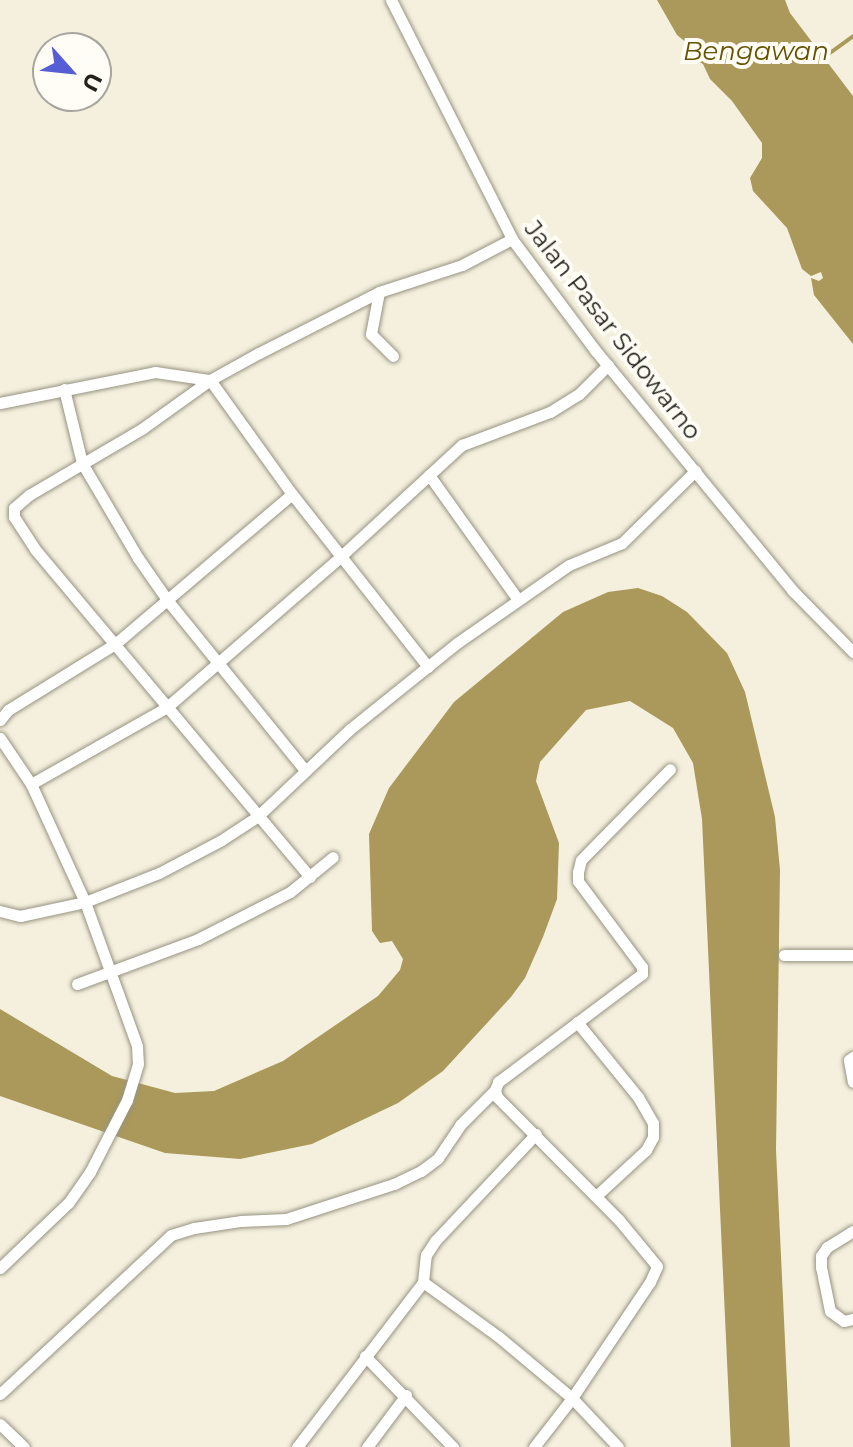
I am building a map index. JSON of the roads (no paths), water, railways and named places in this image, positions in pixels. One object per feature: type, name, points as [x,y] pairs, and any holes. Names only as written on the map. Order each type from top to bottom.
[{"type":"street","name":"Jalan Pasar Sidowarno","points":[[391,0],[512,239],[608,365],[793,591],[853,652]]},
{"type":"street","points":[[310,877],[35,549],[14,517],[14,508],[29,495],[143,428],[210,380],[379,292],[462,265],[512,239]]},
{"type":"street","points":[[379,292],[371,334],[393,356]]},
{"type":"street","points":[[31,784],[167,707],[340,557],[462,445],[550,412],[579,394],[608,365]]},
{"type":"street","points":[[0,403],[155,372],[210,380],[292,494],[428,667]]},
{"type":"street","points":[[64,389],[82,463],[168,601],[305,770]]},
{"type":"street","points":[[0,911],[20,916],[85,902],[159,873],[220,841],[258,816],[350,729],[518,600],[569,565],[622,543],[695,471]]},
{"type":"street","points":[[429,475],[518,600]]},
{"type":"street","points":[[0,720],[8,710],[115,644],[292,494]]},
{"type":"street","points":[[0,738],[31,784],[85,902],[137,1046],[138,1064],[127,1100],[106,1143],[68,1203],[0,1268]]},
{"type":"street","points":[[0,1394],[171,1235],[194,1228],[300,1216],[394,1184],[421,1171],[438,1158],[460,1125],[495,1090],[498,1082],[638,979],[642,967],[578,881],[581,860],[670,769]]},
{"type":"street","points":[[77,984],[198,939],[290,892],[333,857]]},
{"type":"street","points":[[784,955],[853,955]]},
{"type":"street","points":[[577,1022],[638,1097],[653,1123],[653,1137],[646,1150],[596,1196]]},
{"type":"street","points":[[853,1057],[849,1060],[853,1082]]},
{"type":"street","points":[[495,1090],[497,1097],[633,1234],[657,1266],[650,1282],[572,1398],[534,1447]]},
{"type":"street","points":[[301,1445],[423,1282],[426,1255],[435,1241],[536,1134]]},
{"type":"street","points":[[853,1231],[827,1247],[821,1256],[821,1267],[830,1311],[844,1321],[853,1319]]},
{"type":"street","points":[[423,1282],[499,1337],[572,1398],[618,1447]]},
{"type":"street","points":[[365,1356],[453,1447]]},
{"type":"street","points":[[367,1447],[406,1395]]},
{"type":"street","points":[[0,1424],[24,1447]]},
{"type":"water","name":"Bengawan","points":[[657,0],[785,0],[790,13],[853,96],[853,344],[814,295],[811,278],[819,281],[823,278],[821,272],[811,276],[802,269],[787,228],[753,191],[750,178],[762,158],[762,143],[732,101],[710,79],[703,64],[691,57],[688,44],[677,35]]},
{"type":"water","points":[[638,588],[662,596],[687,612],[727,653],[745,692],[775,817],[780,870],[776,1150],[790,1447],[731,1447],[702,819],[693,763],[673,728],[630,701],[586,710],[540,762],[536,781],[559,843],[557,899],[525,978],[443,1071],[398,1103],[312,1144],[240,1159],[165,1153],[0,1096],[0,1009],[112,1076],[175,1093],[214,1091],[283,1061],[378,996],[400,970],[403,959],[392,941],[380,943],[372,931],[369,834],[389,788],[454,702],[563,612],[608,592]]},
{"type":"waterway","points":[[823,58],[853,36]]}]
